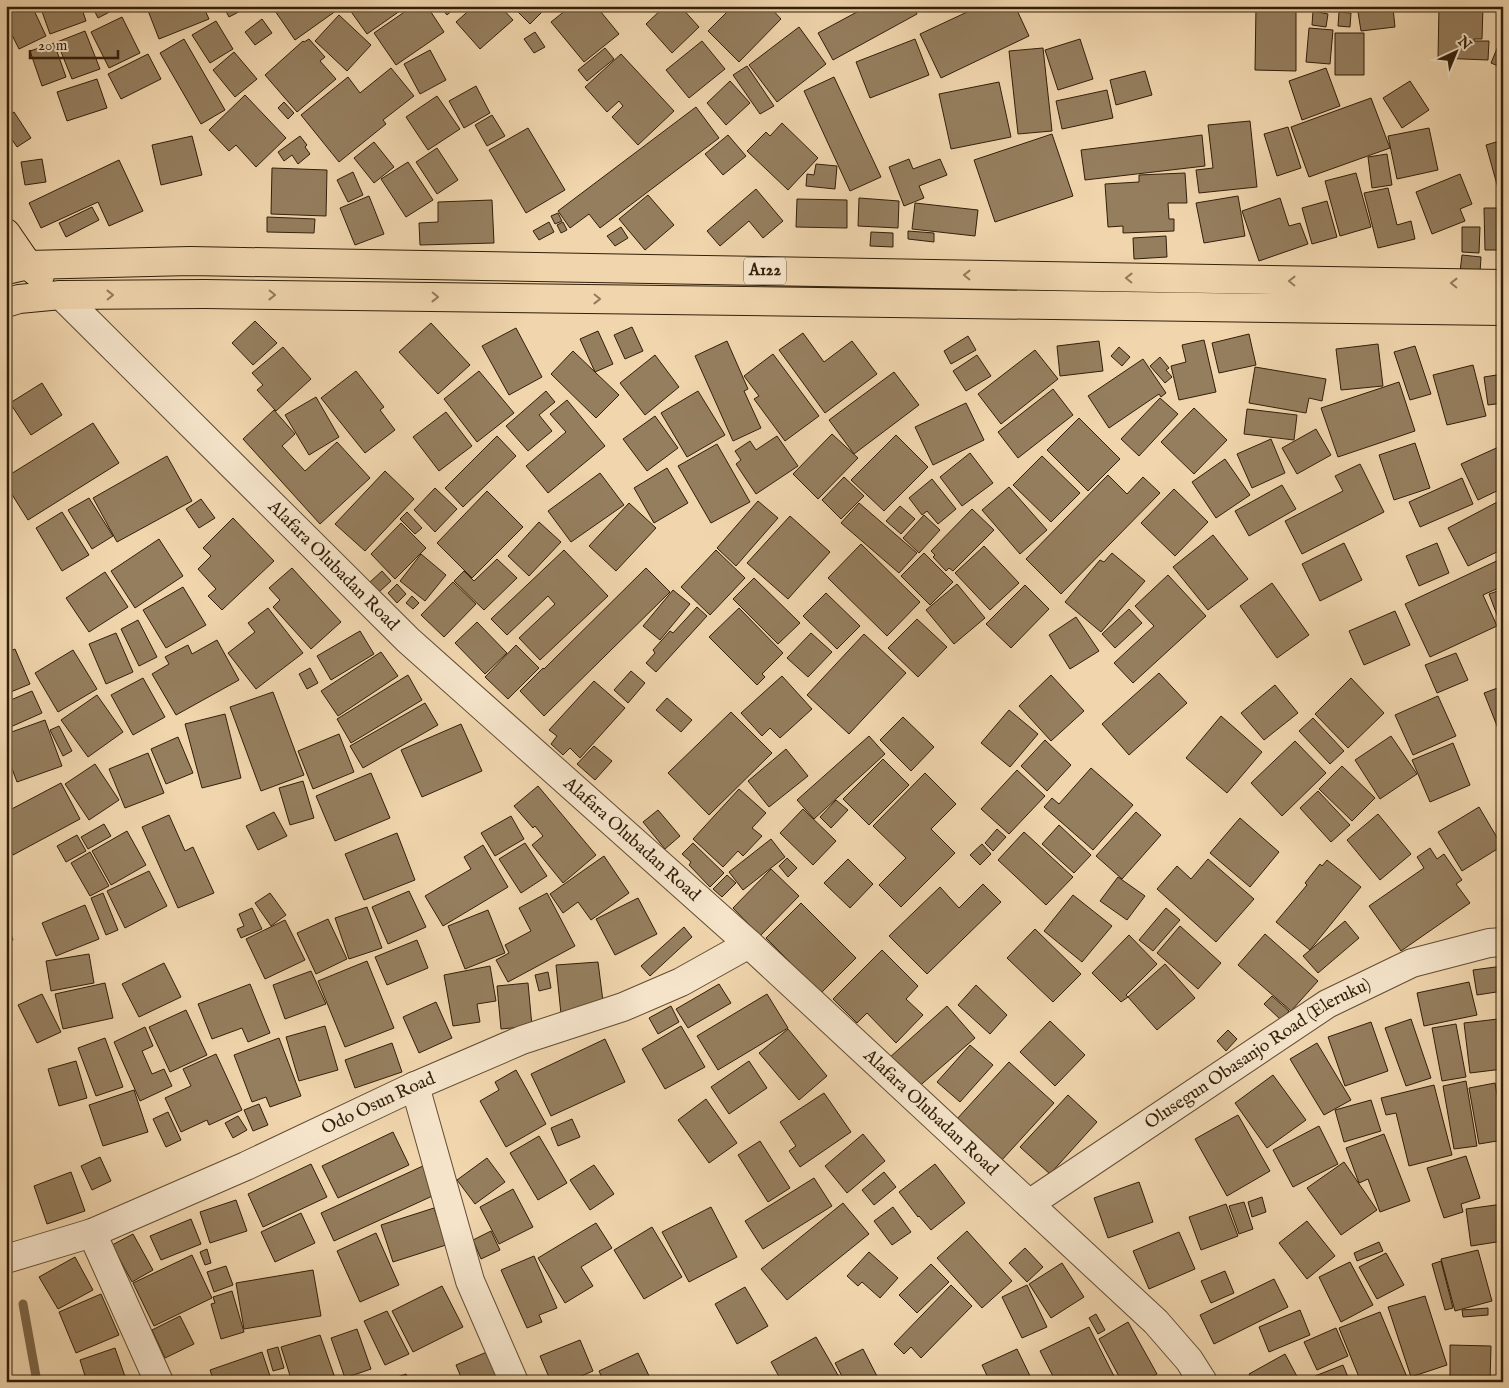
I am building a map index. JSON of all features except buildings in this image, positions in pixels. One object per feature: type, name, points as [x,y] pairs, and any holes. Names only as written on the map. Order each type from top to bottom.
[{"type":"highway","points":[[6,233],[17,267],[61,295]]},
{"type":"highway","name":"A122","points":[[17,267],[190,261],[1503,284]]},
{"type":"highway","points":[[630,268],[632,300]]},
{"type":"highway","points":[[1101,278],[1103,306]]},
{"type":"highway","name":"A122","points":[[61,295],[205,294],[1503,311]]},
{"type":"highway","points":[[6,303],[19,299],[61,295]]},
{"type":"street","name":"Alafara Olubadan Road","points":[[61,295],[408,640],[748,944],[1156,1322],[1189,1360],[1203,1382]]},
{"type":"street","name":"Olusegun Obasanjo Road (Eleruku)","points":[[1029,1204],[1327,1004],[1412,963],[1489,943],[1503,942]]},
{"type":"street","name":"Odo Osun Road","points":[[6,1259],[92,1232],[246,1166],[415,1086],[522,1040],[623,1007],[681,982],[748,944]]},
{"type":"street","points":[[415,1086],[470,1281],[514,1382]]},
{"type":"street","points":[[92,1232],[159,1382]]},
{"type":"waterway","points":[[23,1304],[37,1382]]}]
